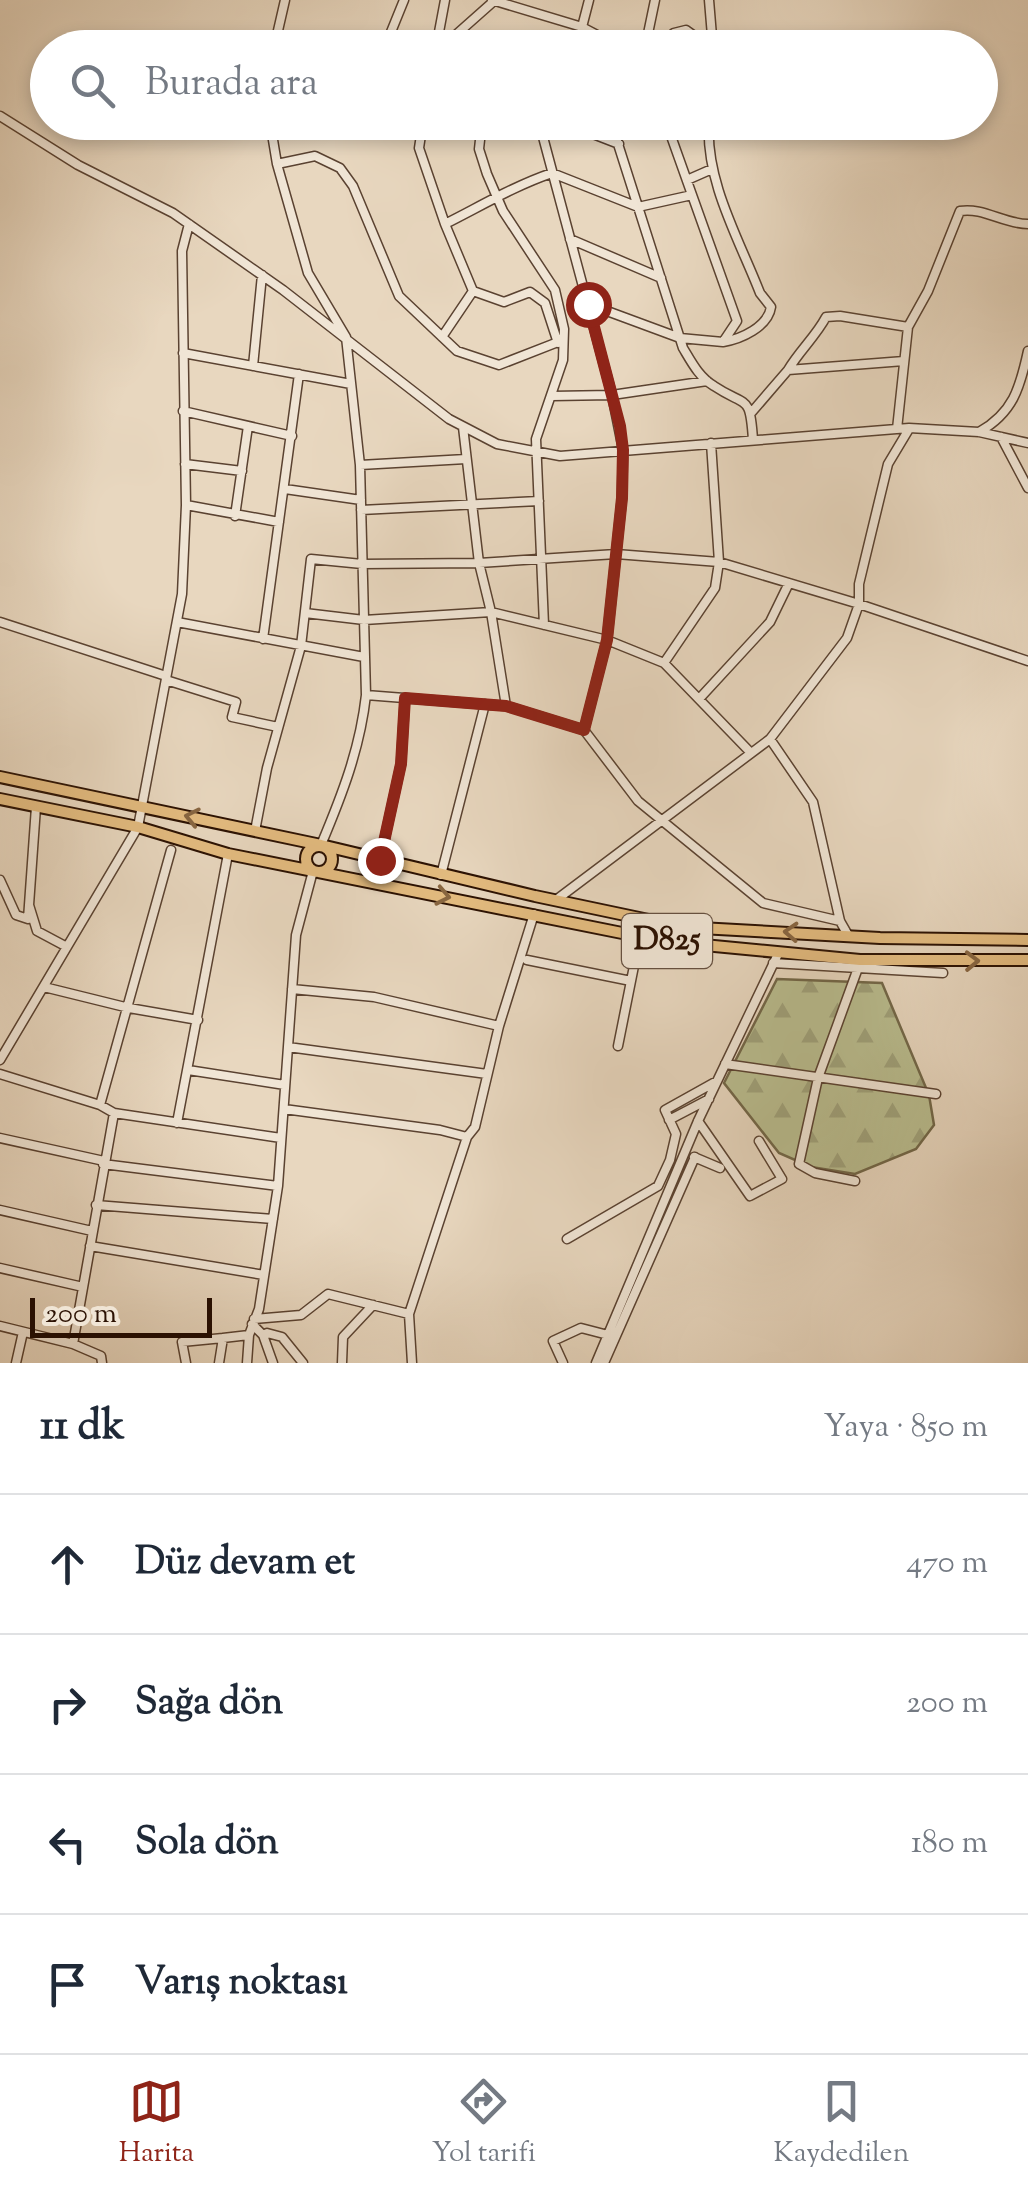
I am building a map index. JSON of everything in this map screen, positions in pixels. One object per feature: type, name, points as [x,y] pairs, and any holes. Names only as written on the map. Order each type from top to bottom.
[{"type":"highway","name":"D825","points":[[0,777],[255,830],[682,927],[1028,940]]},
{"type":"highway","name":"D825","points":[[0,799],[138,827],[228,854],[315,872],[640,936],[776,958],[1028,960]]},
{"type":"highway","points":[[323,846],[331,854],[331,863],[326,870],[315,872],[306,856],[313,847],[323,846]]},
{"type":"street","points":[[278,30],[286,0]]},
{"type":"street","points":[[393,30],[404,0]]},
{"type":"street","points":[[441,30],[445,0]]},
{"type":"street","points":[[582,27],[590,0]]},
{"type":"street","points":[[648,30],[655,0]]},
{"type":"street","points":[[709,0],[712,30]]},
{"type":"street","points":[[459,30],[494,1],[588,30]]},
{"type":"street","points":[[0,116],[30,135]]},
{"type":"street","points":[[38,140],[189,224],[262,274],[449,419],[496,444],[560,456],[909,428],[979,432],[1028,444]]},
{"type":"street","points":[[273,140],[308,272],[346,337],[360,465],[366,695],[352,768],[323,846]]},
{"type":"street","points":[[420,140],[419,148],[445,224],[473,291],[504,302],[530,292],[545,303],[564,360]]},
{"type":"street","points":[[480,140],[479,149],[497,198],[555,290],[564,329],[564,360],[535,452],[544,625]]},
{"type":"street","points":[[543,140],[612,394],[623,450],[607,640],[584,730]]},
{"type":"street","points":[[608,140],[618,144]]},
{"type":"street","points":[[617,140],[680,338],[697,372],[744,400],[751,412],[752,440]]},
{"type":"street","points":[[673,140],[737,321],[722,342]]},
{"type":"street","points":[[588,304],[680,338],[735,340],[764,324],[771,307],[760,293],[712,169],[708,140]]},
{"type":"street","points":[[277,164],[314,156],[340,168],[353,186],[399,296],[457,352],[499,365],[558,342]]},
{"type":"street","points":[[687,180],[712,169]]},
{"type":"street","points":[[445,224],[513,186],[552,173],[638,207],[692,196]]},
{"type":"street","points":[[897,429],[908,327],[928,290],[960,211],[972,209],[1014,224],[1028,224]]},
{"type":"street","points":[[0,1060],[138,827],[182,594],[186,505],[182,251],[189,224]]},
{"type":"street","points":[[570,239],[661,278]]},
{"type":"street","points":[[253,366],[262,274]]},
{"type":"street","points":[[442,337],[473,291]]},
{"type":"street","points":[[751,412],[788,370],[826,317],[908,327]]},
{"type":"street","points":[[979,432],[999,421],[1024,388],[1028,351]]},
{"type":"street","points":[[183,353],[351,384]]},
{"type":"street","points":[[788,370],[904,361]]},
{"type":"street","points":[[263,639],[299,374]]},
{"type":"street","points":[[552,396],[612,394],[707,380]]},
{"type":"street","points":[[184,411],[292,436]]},
{"type":"street","points":[[235,516],[248,426]]},
{"type":"street","points":[[464,426],[470,504],[506,706]]},
{"type":"street","points":[[556,900],[770,739],[847,638],[860,604],[859,584],[888,464],[909,428]]},
{"type":"street","points":[[1002,437],[1028,488]]},
{"type":"street","points":[[664,664],[715,588],[719,562],[711,443]]},
{"type":"street","points":[[360,465],[466,459]]},
{"type":"street","points":[[185,464],[242,471]]},
{"type":"street","points":[[285,489],[360,505],[539,501]]},
{"type":"street","points":[[186,505],[279,522]]},
{"type":"street","points":[[255,830],[278,727],[302,646],[311,559],[362,564],[479,563],[616,554],[719,562],[860,604],[1028,661]]},
{"type":"street","points":[[699,700],[770,622],[789,583]]},
{"type":"street","points":[[305,613],[364,620],[491,612],[607,640],[664,664],[751,753]]},
{"type":"street","points":[[0,622],[236,702],[232,717],[278,727]]},
{"type":"street","points":[[176,622],[364,657]]},
{"type":"street","points":[[366,695],[506,706],[584,730],[638,802],[763,903],[840,921]]},
{"type":"street","points":[[380,860],[401,764],[405,698]]},
{"type":"street","points":[[442,874],[485,704]]},
{"type":"street","points":[[770,739],[813,802],[840,921],[848,935]]},
{"type":"street","points":[[0,880],[16,915],[28,919],[36,807]]},
{"type":"street","points":[[100,1105],[171,850]]},
{"type":"street","points":[[177,1123],[228,854]]},
{"type":"street","points":[[247,1363],[278,1186],[296,935],[315,872]]},
{"type":"street","points":[[29,906],[37,931],[67,948]]},
{"type":"street","points":[[412,1363],[409,1314],[467,1137],[476,1127],[499,1026],[534,914]]},
{"type":"street","points":[[618,1046],[640,936]]},
{"type":"street","points":[[596,1363],[698,1121],[776,958],[943,973]]},
{"type":"street","points":[[527,960],[631,981]]},
{"type":"street","points":[[856,1181],[815,1173],[799,1164],[818,1078],[858,968]]},
{"type":"street","points":[[44,987],[198,1020]]},
{"type":"street","points":[[292,989],[374,997],[499,1026]]},
{"type":"street","points":[[288,1047],[487,1074]]},
{"type":"street","points":[[725,1064],[936,1094]]},
{"type":"street","points":[[188,1070],[286,1085]]},
{"type":"street","points":[[0,1074],[100,1105],[114,1113],[282,1138]]},
{"type":"street","points":[[567,1239],[658,1186],[676,1134],[665,1110],[717,1081]]},
{"type":"street","points":[[670,1120],[710,1099]]},
{"type":"street","points":[[284,1110],[467,1137]]},
{"type":"street","points":[[73,1344],[114,1113]]},
{"type":"street","points":[[698,1121],[750,1196],[782,1179],[759,1141]]},
{"type":"street","points":[[0,1138],[103,1162],[278,1186]]},
{"type":"street","points":[[685,1153],[720,1168]]},
{"type":"street","points":[[604,1363],[695,1157]]},
{"type":"street","points":[[96,1205],[273,1219]]},
{"type":"street","points":[[0,1210],[92,1231]]},
{"type":"street","points":[[90,1246],[264,1275]]},
{"type":"street","points":[[0,1268],[83,1286]]},
{"type":"street","points":[[254,1322],[300,1315],[328,1294],[409,1314]]},
{"type":"street","points":[[342,1363],[344,1337],[373,1304]]},
{"type":"street","points":[[254,1322],[273,1363]]},
{"type":"street","points":[[0,1326],[73,1344],[101,1356],[102,1363]]},
{"type":"street","points":[[563,1363],[553,1341],[580,1328],[608,1335]]},
{"type":"street","points":[[16,1363],[23,1332]]},
{"type":"street","points":[[263,1335],[267,1332],[282,1337],[301,1361]]},
{"type":"street","points":[[186,1363],[182,1342],[249,1335]]},
{"type":"street","points":[[219,1363],[223,1338]]},
{"type":"street","points":[[286,1363],[301,1361]]},
{"type":"green space","points":[[777,979],[882,983],[929,1095],[934,1125],[916,1149],[855,1174],[811,1167],[779,1153],[724,1083]]},
{"type":"route","points":[[380,860],[401,764],[405,698],[506,706],[584,730],[607,640],[622,498],[623,450],[588,304]]}]
